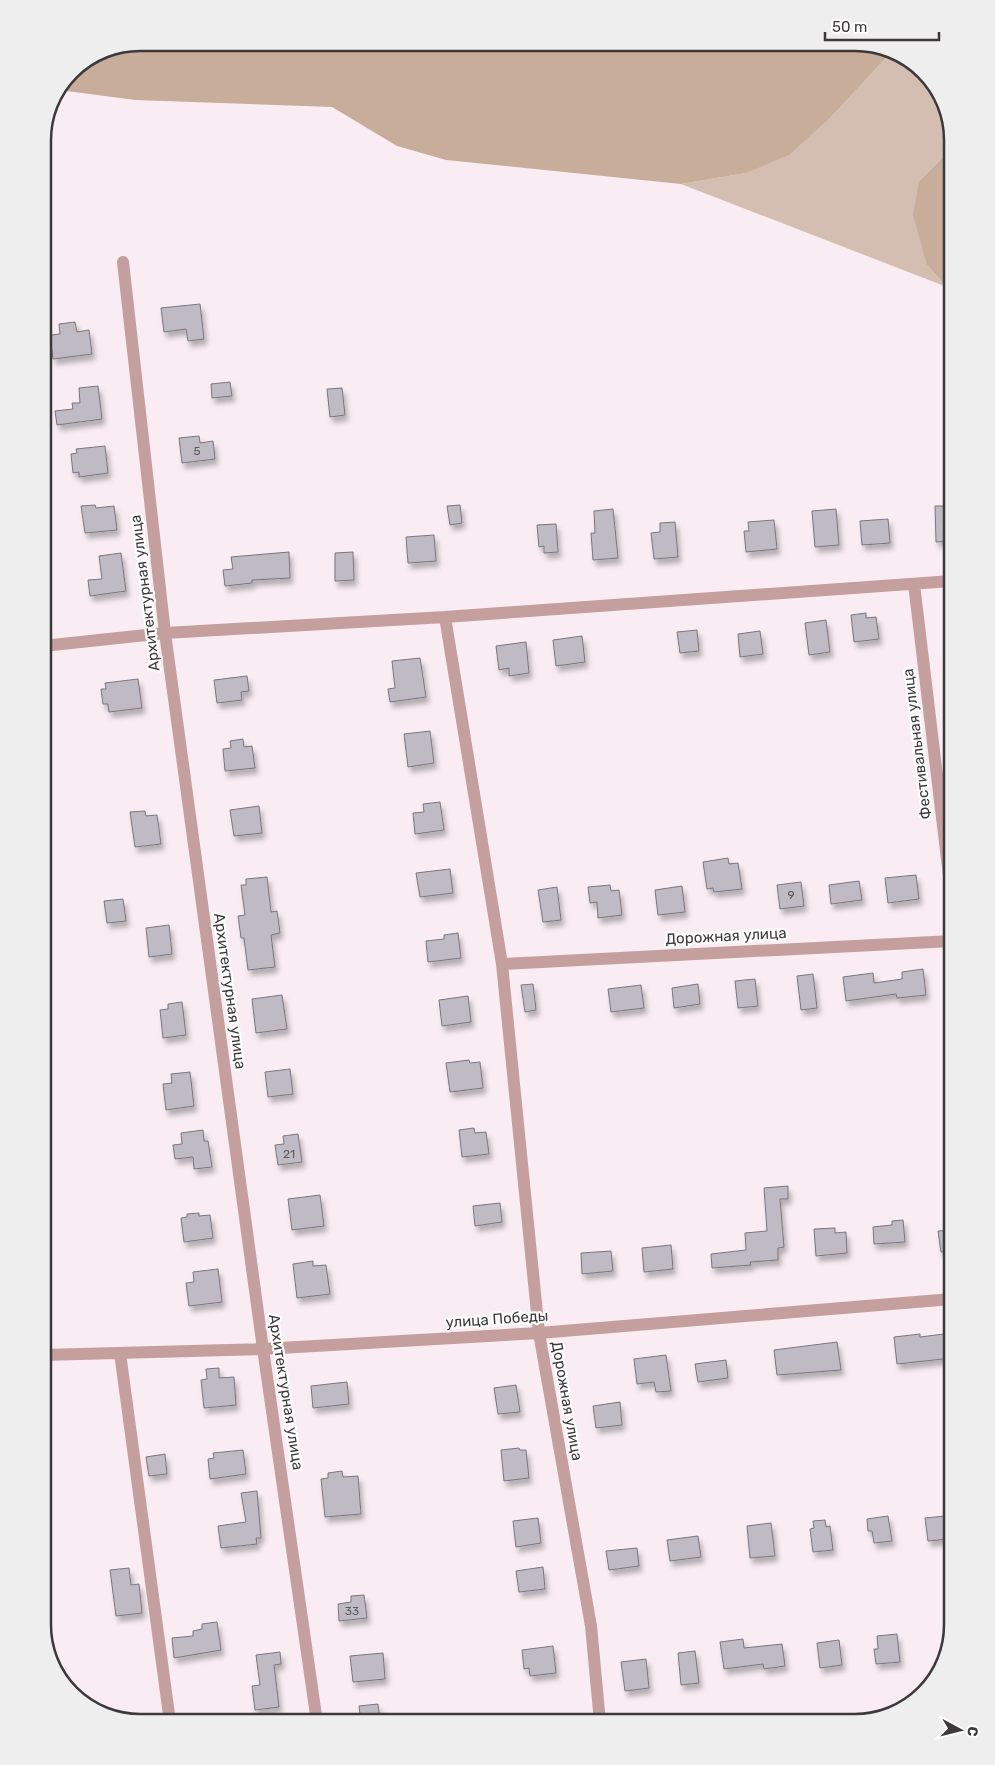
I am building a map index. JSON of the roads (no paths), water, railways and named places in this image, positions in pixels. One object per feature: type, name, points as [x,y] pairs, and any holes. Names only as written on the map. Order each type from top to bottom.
[{"type":"street","name":"Архитектурная улица","points":[[124,262],[165,634],[263,1349],[316,1714]]},
{"type":"street","points":[[51,645],[165,634],[445,617],[944,582]]},
{"type":"street","name":"Фестивальная улица","points":[[914,584],[944,834]]},
{"type":"street","name":"Дорожная улица","points":[[445,617],[502,964],[539,1333],[591,1626],[599,1714]]},
{"type":"street","name":"Дорожная улица","points":[[502,964],[944,941]]},
{"type":"street","name":"улица Победы","points":[[51,1355],[263,1349],[539,1333],[944,1300]]},
{"type":"street","points":[[120,1353],[169,1714]]}]
